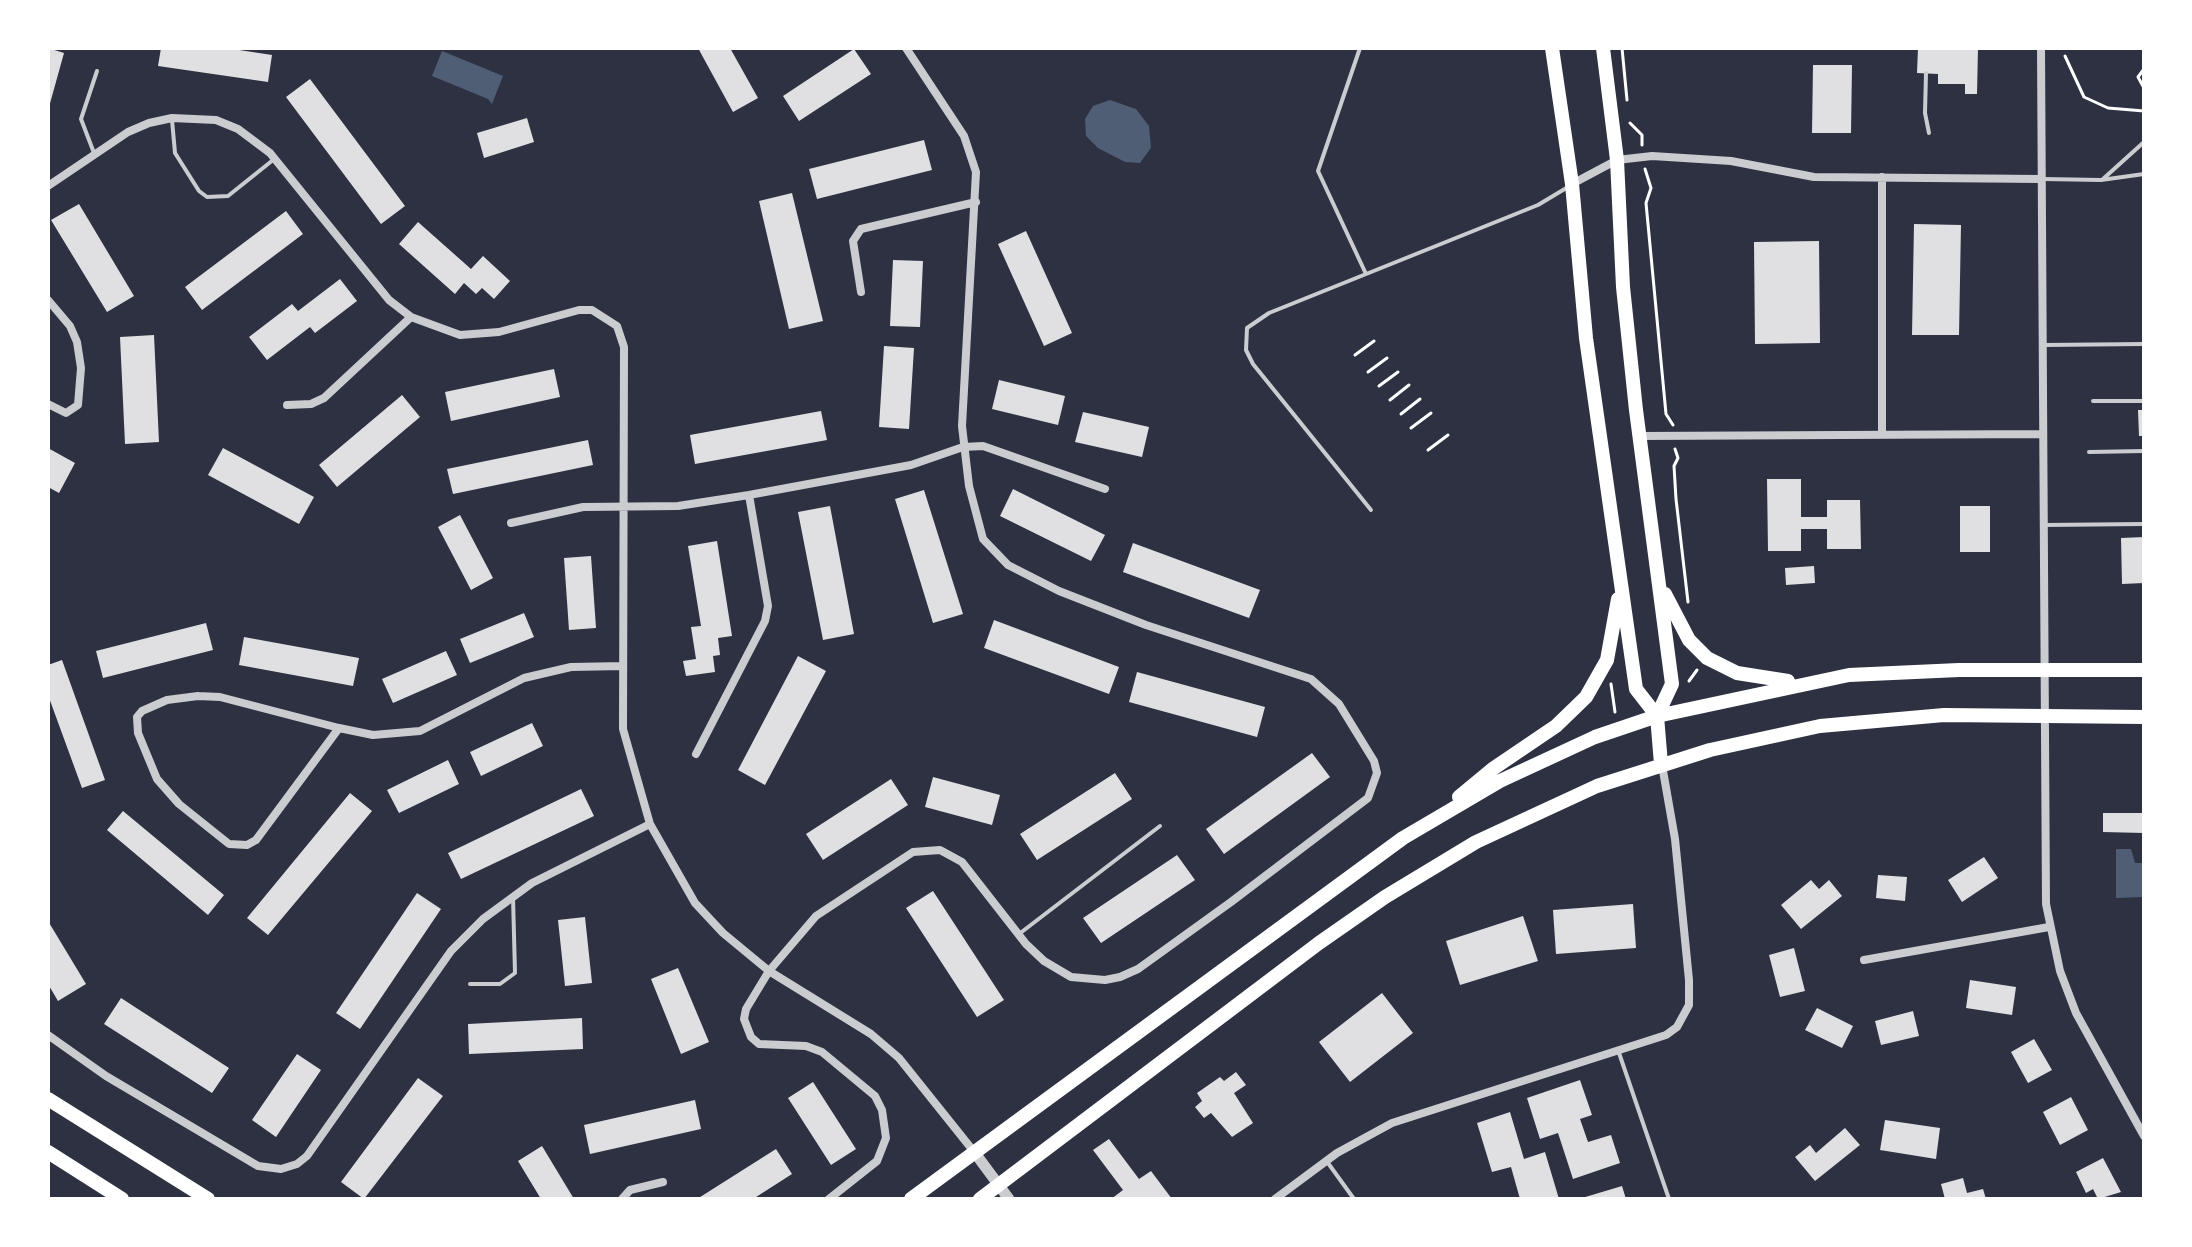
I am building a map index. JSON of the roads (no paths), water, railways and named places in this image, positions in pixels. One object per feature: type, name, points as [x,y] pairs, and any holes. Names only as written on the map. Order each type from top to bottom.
[{"type":"main road","points":[[1552,48],[1572,184],[1586,338],[1636,689],[1657,716]]},
{"type":"main road","points":[[1603,48],[1617,160],[1623,287],[1672,684],[1657,716],[1661,764]]},
{"type":"main road","points":[[1660,582],[1683,632],[1707,658],[1746,676],[1808,682]]},
{"type":"main road","points":[[911,1199],[1438,816],[1485,774],[1556,726],[1586,697],[1607,660],[1620,583]]},
{"type":"main road","points":[[1438,816],[1545,759],[1657,716],[1808,682],[1908,671],[2144,670]]},
{"type":"main road","points":[[980,1199],[1319,943],[1398,888],[1536,812],[1661,764],[1820,726],[1944,715],[2144,717]]},
{"type":"main road","points":[[48,1099],[208,1199]]},
{"type":"main road","points":[[48,1152],[122,1199]]},
{"type":"street","points":[[829,1199],[877,1161],[886,1138],[882,1110],[875,1096],[822,1052],[791,1044],[770,1047],[751,1037],[744,1019],[746,1009],[769,971],[816,916],[901,858],[926,849],[940,850],[962,862],[1019,935],[1044,961],[1071,977],[1105,980],[1138,969],[1368,798],[1377,773],[1374,761],[1339,704],[1311,679],[1102,609],[1008,565],[983,539],[963,447],[965,344],[976,172],[971,152],[906,48]]},
{"type":"street","points":[[2041,48],[2049,927],[2060,971],[2076,1013],[2144,1136]]},
{"type":"street","points":[[48,186],[128,132],[172,118],[194,117],[226,124],[253,139],[275,159],[389,300],[411,317],[460,335],[499,332],[579,310],[592,310],[617,326],[624,347],[623,729],[650,824],[695,903],[723,933],[769,971],[871,1034],[899,1058],[1009,1199]]},
{"type":"street","points":[[1572,184],[1617,160],[1691,156],[1814,177],[2042,179]]},
{"type":"street","points":[[1882,177],[1882,435]]},
{"type":"street","points":[[861,292],[853,241],[861,229],[976,202]]},
{"type":"street","points":[[48,300],[70,326],[77,342],[81,368],[78,405],[66,413],[48,404]]},
{"type":"street","points":[[287,405],[311,404],[324,398],[411,317]]},
{"type":"street","points":[[1640,436],[2043,434]]},
{"type":"street","points":[[511,523],[583,507],[678,506],[749,495],[911,465],[963,447],[996,449],[1105,489]]},
{"type":"street","points":[[696,754],[765,621],[768,606],[749,495]]},
{"type":"street","points":[[339,728],[256,840],[237,846],[199,822],[157,779],[135,725],[142,711],[167,700],[198,696],[220,697],[373,735],[420,731],[524,678],[571,667],[623,666]]},
{"type":"street","points":[[1275,1199],[1326,1161],[1392,1123],[1666,1035],[1677,1027],[1689,1005],[1675,839],[1661,764]]},
{"type":"street","points":[[48,1035],[191,1128],[258,1166],[281,1169],[307,1156],[451,951],[513,895],[650,824]]},
{"type":"street","points":[[1864,960],[2049,927]]},
{"type":"street","points":[[622,1199],[630,1190],[663,1182]]},
{"type":"lane","points":[[1360,48],[1318,171],[1366,274]]},
{"type":"lane","points":[[95,155],[81,119],[97,71]]},
{"type":"lane","points":[[1926,73],[1929,133]]},
{"type":"lane","points":[[172,118],[175,153],[199,191],[207,197],[228,196],[275,159]]},
{"type":"lane","points":[[2101,180],[2144,142]]},
{"type":"lane","points":[[2042,179],[2101,180],[2144,174]]},
{"type":"lane","points":[[1371,510],[1253,364],[1245,342],[1247,328],[1261,316],[1538,205],[1572,184]]},
{"type":"lane","points":[[2043,345],[2144,344]]},
{"type":"lane","points":[[2093,401],[2144,401]]},
{"type":"lane","points":[[2089,452],[2144,451]]},
{"type":"lane","points":[[2044,525],[2144,524]]},
{"type":"lane","points":[[1019,935],[1160,826]]},
{"type":"lane","points":[[470,984],[500,984],[515,973],[513,895]]},
{"type":"lane","points":[[1618,1049],[1669,1199]]},
{"type":"lane","points":[[1326,1161],[1354,1199]]},
{"type":"water","points":[[442,51],[503,76],[492,104],[488,99],[432,76]]},
{"type":"water","points":[[1110,100],[1136,109],[1149,126],[1151,148],[1140,163],[1125,162],[1098,148],[1086,136],[1085,119],[1093,106]]},
{"type":"water","points":[[2116,849],[2131,849],[2135,863],[2144,863],[2144,897],[2116,898]]}]
